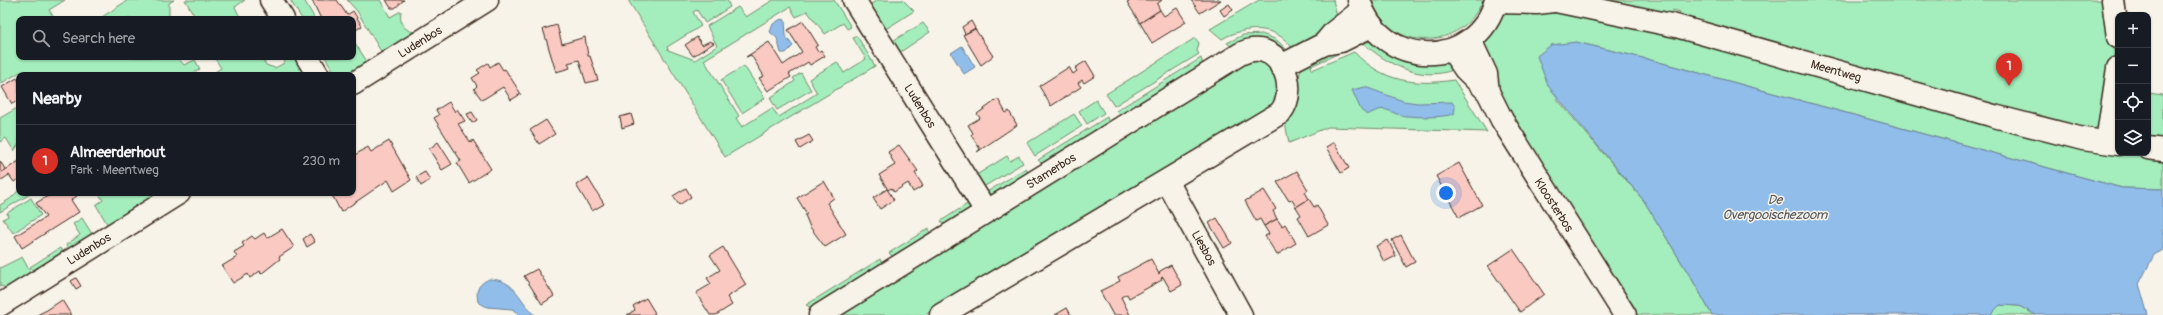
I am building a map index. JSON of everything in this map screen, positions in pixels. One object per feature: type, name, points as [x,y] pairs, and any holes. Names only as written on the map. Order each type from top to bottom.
[{"type":"street","points":[[271,0],[281,16]]},
{"type":"street","name":"Ludenbos","points":[[356,82],[487,0]]},
{"type":"street","name":"Ludenbos","points":[[854,0],[986,211]]},
{"type":"street","points":[[2113,0],[2115,15]]},
{"type":"street","points":[[1281,66],[1324,44],[1334,32],[1364,12],[1381,37],[1407,51],[1422,54],[1437,53],[1461,45],[1486,23],[1496,1]]},
{"type":"street","name":"Meentweg","points":[[1496,1],[1537,3],[1552,1],[1676,26],[1987,114],[2083,139],[2112,143]]},
{"type":"street","name":"Kloosterbos","points":[[1461,45],[1486,74],[1488,92],[1518,148],[1625,315]]},
{"type":"street","name":"Stamerbos","points":[[820,315],[1240,54],[1253,49],[1267,51],[1278,60],[1287,81],[1289,94],[1284,108],[1280,113],[941,315]]},
{"type":"street","points":[[309,60],[316,72]]},
{"type":"street","points":[[2112,143],[2117,84]]},
{"type":"street","points":[[2151,148],[2163,150]]},
{"type":"street","name":"Liesbos","points":[[1168,181],[1240,315]]},
{"type":"street","name":"Ludenbos","points":[[0,305],[174,196]]},
{"type":"green space","points":[[0,0],[65,0],[49,10],[53,16],[16,16],[16,60],[180,60],[184,65],[195,60],[200,69],[195,72],[22,71],[16,72],[16,75],[0,84]]},
{"type":"green space","points":[[128,0],[174,0],[169,3],[169,16],[104,16]]},
{"type":"green space","points":[[185,0],[245,0],[235,7],[240,16],[193,16],[194,15]]},
{"type":"green space","points":[[290,0],[304,0],[313,16],[300,16]]},
{"type":"green space","points":[[347,0],[380,0],[390,17],[401,11],[403,26],[408,30],[415,32],[382,53],[357,11]]},
{"type":"green space","points":[[628,0],[727,0],[730,7],[705,23],[697,10],[693,12],[701,26],[667,47],[668,50],[695,60],[717,46],[707,26],[738,7],[746,17],[773,0],[834,0],[851,27],[847,29],[843,23],[825,34],[807,11],[796,17],[790,7],[704,60],[739,116],[736,118],[742,127],[772,108],[779,117],[817,93],[809,79],[837,62],[844,73],[866,59],[853,38],[857,36],[875,66],[725,157]]},
{"type":"green space","points":[[878,0],[903,0],[914,11],[881,32],[867,6]]},
{"type":"green space","points":[[1259,0],[1333,0],[1338,21],[1317,36],[1292,48],[1285,40],[1269,31],[1250,30],[1222,39],[1210,29]]},
{"type":"green space","points":[[1372,0],[1483,0],[1473,17],[1459,29],[1443,37],[1426,39],[1409,37],[1394,30],[1381,18]]},
{"type":"green space","points":[[1586,0],[2107,0],[2114,54],[2103,122],[2093,130],[2084,132],[1679,19],[1680,12],[1673,10],[1673,20]]},
{"type":"green space","points":[[1513,11],[1564,12],[1616,20],[2115,152],[2115,156],[2163,157],[2163,189],[2122,188],[1655,61],[1576,42],[1557,99],[1644,201],[1712,315],[1632,315],[1537,168],[1487,64],[1483,46],[1486,32],[1491,25],[1504,15]]},
{"type":"green space","points":[[923,23],[930,32],[896,55],[889,43]]},
{"type":"green space","points":[[1262,34],[1277,40],[1286,49],[1234,48],[1227,43],[1243,35]]},
{"type":"green space","points":[[1195,38],[1199,43],[1197,51],[1199,54],[1114,106],[1106,94]]},
{"type":"green space","points":[[1372,41],[1441,62],[1452,66],[1453,70],[1428,74],[1404,69],[1382,58],[1363,43]]},
{"type":"green space","points":[[1348,43],[1355,46],[1311,66],[1312,70],[1354,52],[1376,70],[1400,80],[1413,82],[1440,82],[1454,80],[1487,132],[1328,127],[1289,143],[1284,118],[1297,89],[1301,67]]},
{"type":"green space","points":[[356,45],[370,66],[356,73],[356,72],[334,72],[327,60],[356,60]]},
{"type":"green space","points":[[1201,58],[1203,65],[1121,116],[1116,111]]},
{"type":"green space","points":[[1243,59],[1268,60],[1281,91],[1269,112],[925,315],[836,315]]},
{"type":"green space","points":[[216,60],[263,60],[266,65],[275,68],[284,63],[285,60],[302,60],[309,72],[215,72],[221,68]]},
{"type":"green space","points":[[744,66],[765,98],[742,113],[721,80]]},
{"type":"green space","points":[[801,73],[811,90],[777,110],[770,98],[795,81],[793,78]]},
{"type":"green space","points":[[2151,93],[2163,95],[2163,144],[2151,142]]},
{"type":"green space","points":[[1096,100],[1104,113],[1087,124],[1079,111]]},
{"type":"green space","points":[[16,109],[16,148],[14,151],[6,138],[0,142],[0,118]]},
{"type":"green space","points":[[1074,114],[1082,126],[1035,156],[1027,143]]},
{"type":"green space","points":[[1107,117],[1109,124],[1044,166],[1038,160]]},
{"type":"green space","points":[[1007,156],[1010,161],[1019,156],[1023,163],[980,189],[973,177]]},
{"type":"green space","points":[[1026,168],[1029,175],[996,198],[982,195]]},
{"type":"green space","points":[[16,193],[16,196],[27,196],[0,212],[0,205]]},
{"type":"green space","points":[[100,196],[164,196],[109,227],[96,205],[103,200]]},
{"type":"green space","points":[[31,198],[41,215],[13,233],[3,219],[8,216],[7,213]]},
{"type":"green space","points":[[972,201],[971,211],[947,226],[941,221]]},
{"type":"green space","points":[[82,218],[94,237],[69,252],[66,245],[80,235],[73,224]]},
{"type":"green space","points":[[929,228],[930,236],[894,258],[889,253]]},
{"type":"green space","points":[[60,248],[65,255],[34,273],[30,267]]},
{"type":"green space","points":[[22,257],[32,275],[7,288],[0,286],[0,268]]},
{"type":"green space","points":[[880,259],[883,266],[814,309],[806,305]]},
{"type":"green space","points":[[2000,305],[2019,306],[2036,315],[1990,315]]},
{"type":"water","points":[[781,19],[785,20],[786,37],[793,46],[786,53],[781,53],[777,38],[770,32],[773,24]]},
{"type":"water","name":"De Overgooischezoom","points":[[1576,42],[1655,61],[2122,188],[2163,189],[2163,250],[2154,255],[2139,284],[2148,315],[2036,315],[2019,306],[2000,305],[1990,315],[1712,315],[1644,201],[1548,86],[1537,56],[1551,45]]},
{"type":"water","points":[[962,46],[975,67],[964,74],[951,53]]},
{"type":"water","points":[[1365,87],[1403,101],[1418,103],[1452,102],[1455,107],[1454,114],[1424,117],[1406,116],[1388,110],[1380,110],[1367,115],[1361,110],[1352,90]]},
{"type":"water","points":[[489,279],[505,282],[515,290],[533,314],[536,315],[520,315],[512,309],[487,307],[478,302],[478,288],[482,283]]},
{"type":"building","points":[[312,0],[337,0],[347,15],[353,11],[356,16],[320,16]]},
{"type":"building","points":[[386,0],[404,0],[395,8],[391,8]]},
{"type":"building","points":[[1131,0],[1162,0],[1157,4],[1160,10],[1140,23],[1127,2]]},
{"type":"building","points":[[1191,0],[1221,0],[1200,13]]},
{"type":"building","points":[[1229,4],[1233,10],[1224,16],[1220,10]]},
{"type":"building","points":[[1177,8],[1186,22],[1152,43],[1140,23],[1160,10],[1164,16]]},
{"type":"building","points":[[356,16],[362,26],[356,30]]},
{"type":"building","points":[[803,21],[818,45],[815,47],[818,52],[821,50],[825,56],[810,65],[808,62],[789,74],[791,77],[768,91],[759,78],[764,76],[751,55],[746,57],[769,42],[783,65],[802,52],[788,30]]},
{"type":"building","points":[[971,21],[975,28],[965,34],[962,27]]},
{"type":"building","points":[[557,25],[562,44],[585,37],[588,56],[590,56],[598,80],[586,83],[579,60],[568,63],[570,68],[556,72],[543,29]]},
{"type":"building","points":[[975,29],[993,56],[981,65],[963,35]]},
{"type":"building","points":[[697,37],[702,45],[710,41],[714,43],[693,56],[685,45]]},
{"type":"building","points":[[1086,61],[1095,76],[1084,83],[1082,80],[1078,83],[1081,87],[1051,106],[1039,86],[1069,67],[1073,74],[1077,71],[1075,68]]},
{"type":"building","points":[[498,62],[503,70],[505,69],[521,94],[511,100],[503,87],[482,100],[474,89],[477,86],[472,78],[480,73],[477,70],[488,63],[490,67]]},
{"type":"building","points":[[16,79],[16,102],[12,104],[2,87]]},
{"type":"building","points":[[998,99],[1006,113],[1009,111],[1017,125],[977,152],[980,149],[971,135],[973,133],[968,125],[980,118],[977,114]]},
{"type":"building","points":[[449,102],[455,112],[457,109],[465,121],[458,124],[471,143],[473,140],[491,169],[469,183],[457,163],[461,161],[434,118],[439,115],[436,110]]},
{"type":"building","points":[[472,112],[477,120],[472,123],[467,114]]},
{"type":"building","points":[[631,114],[634,124],[622,128],[620,117]]},
{"type":"building","points":[[546,120],[555,134],[539,144],[530,130]]},
{"type":"building","points":[[809,135],[813,141],[800,149],[796,142]]},
{"type":"building","points":[[389,141],[411,180],[394,191],[388,180],[341,212],[333,196],[356,196],[356,154],[368,147],[371,152]]},
{"type":"building","points":[[438,142],[452,164],[442,170],[429,149]]},
{"type":"building","points":[[1334,142],[1349,168],[1341,173],[1326,147]]},
{"type":"building","points":[[899,145],[918,171],[915,173],[923,186],[913,192],[908,183],[894,192],[891,188],[888,190],[879,175],[895,165],[888,152]]},
{"type":"building","points":[[0,161],[5,169],[2,172],[16,163],[16,180],[14,182],[9,175],[0,181]]},
{"type":"building","points":[[1459,163],[1482,205],[1459,218],[1436,176]]},
{"type":"building","points":[[1297,171],[1308,190],[1305,192],[1309,199],[1296,207],[1292,200],[1289,201],[1277,182]]},
{"type":"building","points":[[425,172],[430,180],[421,186],[416,177]]},
{"type":"building","points":[[588,178],[604,204],[592,211],[576,185]]},
{"type":"building","points":[[824,181],[834,198],[827,203],[846,234],[825,247],[810,227],[805,215],[807,214],[797,198]]},
{"type":"building","points":[[686,188],[691,197],[679,205],[673,196]]},
{"type":"building","points":[[887,189],[894,200],[880,209],[873,198]]},
{"type":"building","points":[[1264,190],[1276,209],[1273,211],[1277,219],[1264,226],[1260,219],[1256,221],[1245,201]]},
{"type":"building","points":[[48,196],[77,196],[71,200],[79,212],[22,248],[15,236],[46,217],[36,203]]},
{"type":"building","points":[[1309,199],[1314,207],[1317,205],[1328,225],[1309,236],[1298,217],[1301,215],[1296,207]]},
{"type":"building","points":[[1217,218],[1232,243],[1224,248],[1209,223]]},
{"type":"building","points":[[1277,219],[1282,226],[1285,224],[1296,243],[1277,255],[1265,236],[1269,234],[1264,226]]},
{"type":"building","points":[[282,229],[294,247],[279,257],[280,259],[261,274],[260,271],[250,278],[248,274],[233,283],[222,266],[237,257],[234,252],[244,246],[242,243],[252,236],[255,239],[264,233],[267,238]]},
{"type":"building","points":[[310,234],[315,242],[307,247],[303,239]]},
{"type":"building","points":[[1401,235],[1415,262],[1406,267],[1392,240]]},
{"type":"building","points":[[1388,240],[1396,256],[1384,262],[1376,246]]},
{"type":"building","points":[[723,247],[746,285],[727,297],[732,305],[716,315],[710,315],[696,293],[711,284],[707,278],[720,270],[710,255]]},
{"type":"building","points":[[1513,249],[1544,294],[1520,312],[1488,266]]},
{"type":"building","points":[[1151,259],[1159,274],[1160,271],[1171,265],[1182,285],[1171,291],[1163,277],[1161,278],[1162,280],[1129,298],[1127,294],[1121,297],[1130,315],[1113,315],[1100,291],[1120,281],[1118,277]]},
{"type":"building","points":[[537,269],[554,296],[542,304],[524,276]]},
{"type":"building","points":[[76,278],[81,286],[76,289],[71,281]]},
{"type":"building","points":[[646,298],[655,313],[652,315],[627,315],[635,310],[633,306]]},
{"type":"building","points":[[62,300],[71,315],[37,315],[47,310]]},
{"type":"building","points":[[1067,308],[1071,315],[1055,315]]},
{"type":"place","name":"Almeerderhout","points":[[2009,86]]}]
